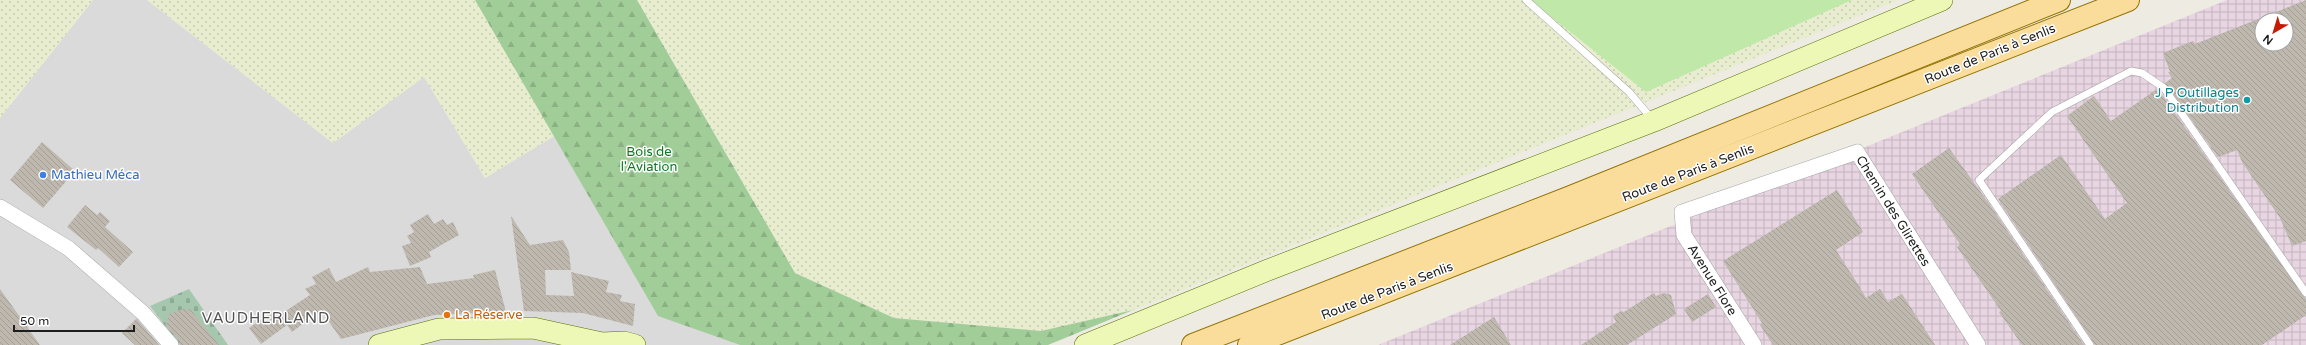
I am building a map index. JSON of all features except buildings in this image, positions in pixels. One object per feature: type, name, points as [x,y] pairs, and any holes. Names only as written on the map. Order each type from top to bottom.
[{"type":"main road","name":"Route de Paris à Senlis","points":[[1193,345],[1571,196],[2059,0]]},
{"type":"main road","name":"Route de Paris à Senlis","points":[[1249,345],[2128,0]]},
{"type":"street","points":[[1085,345],[1268,270],[1654,121],[1942,0]]},
{"type":"street","name":"Chemin des Glirettes","points":[[1682,212],[1857,152],[1978,345]]},
{"type":"street","points":[[0,207],[68,248],[142,313],[171,345]]},
{"type":"street","name":"Avenue Flore","points":[[1682,212],[1684,235],[1754,345]]},
{"type":"street","points":[[379,345],[439,329],[533,328],[604,344],[624,342],[635,345]]},
{"type":"lane","points":[[1526,0],[1629,92],[1654,121]]},
{"type":"lane","points":[[2090,345],[1979,180],[2052,112],[2131,71],[2142,73],[2164,88],[2306,293]]},
{"type":"shaded area","points":[[93,0],[147,0],[333,143],[424,77],[485,178],[554,136],[658,315],[740,345],[0,345],[0,118]]},
{"type":"shaded area","points":[[2227,0],[2306,0],[2306,345],[1378,345]]},
{"type":"green space","points":[[0,0],[93,0],[0,118]]},
{"type":"green space","points":[[147,0],[475,0],[554,136],[485,178],[424,77],[333,143]]},
{"type":"green space","name":"Bois de l'Aviation","points":[[475,0],[637,0],[795,273],[894,318],[1041,331],[1133,310],[1048,345],[740,345],[658,316]]},
{"type":"green space","points":[[637,0],[1898,0],[1133,310],[1041,331],[894,318],[795,273]]},
{"type":"green space","points":[[1530,0],[1852,0],[1646,92]]},
{"type":"green space","points":[[189,289],[228,345],[180,345],[150,306]]},
{"type":"place","name":"J P Outillages Distribution","points":[[2247,100]]},
{"type":"place","name":"Mathieu Méca","points":[[43,175]]},
{"type":"place","name":"La Réserve","points":[[447,315]]},
{"type":"district","name":"VAUDHERLAND","points":[[266,318]]}]
